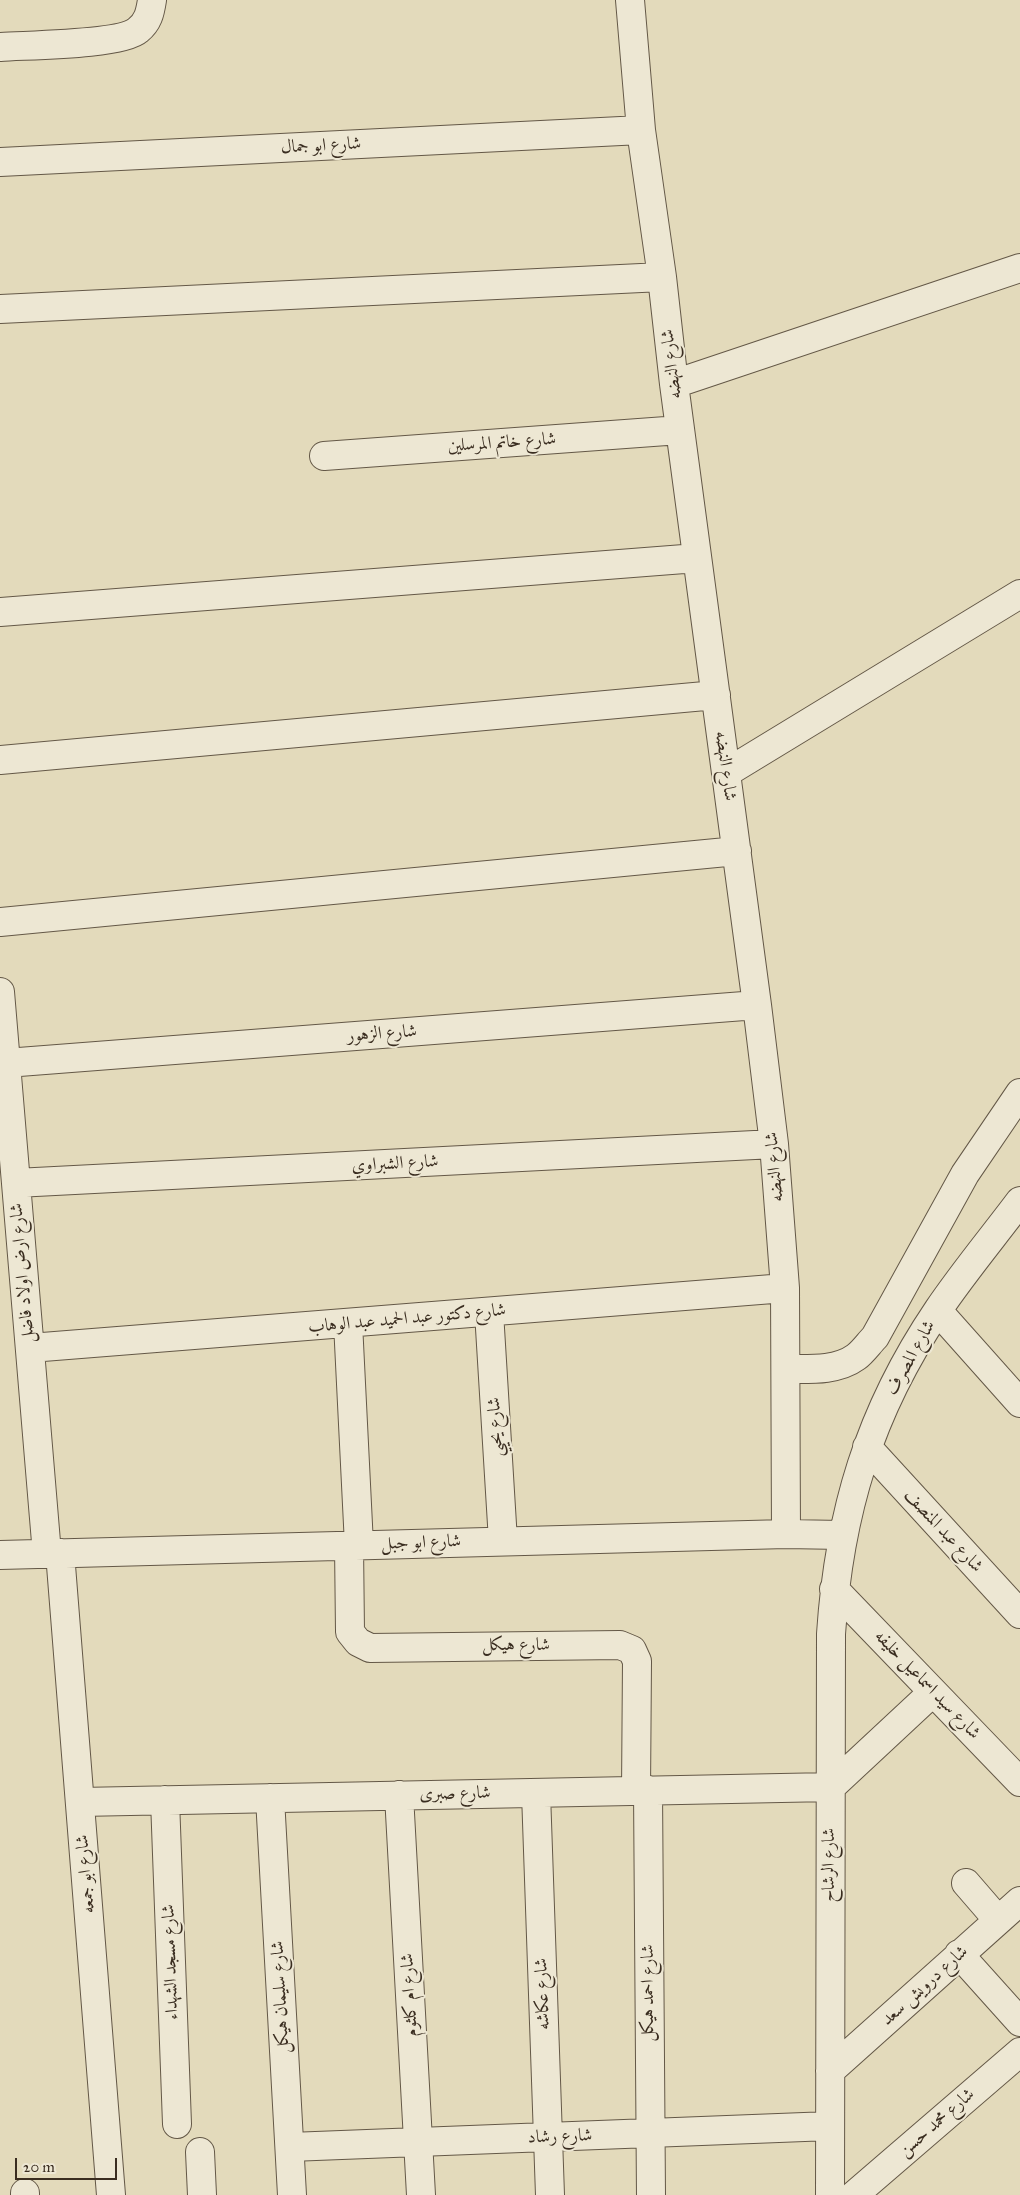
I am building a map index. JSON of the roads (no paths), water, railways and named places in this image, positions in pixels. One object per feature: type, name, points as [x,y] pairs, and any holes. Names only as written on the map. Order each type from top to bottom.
[{"type":"street","points":[[0,47],[117,39],[137,32],[150,17],[152,0]]},
{"type":"street","name":"شارع النهضه","points":[[630,0],[641,130],[662,277],[674,384],[737,851],[774,1144],[785,1288],[787,1370],[786,1534]]},
{"type":"street","name":"شارع ابو جمال","points":[[0,162],[641,130]]},
{"type":"street","points":[[674,384],[1020,268]]},
{"type":"street","points":[[0,309],[662,277]]},
{"type":"street","name":"شارع خاتم المرسلين","points":[[324,456],[680,430]]},
{"type":"street","points":[[0,612],[697,558]]},
{"type":"street","points":[[726,773],[1020,594]]},
{"type":"street","points":[[0,760],[716,695]]},
{"type":"street","points":[[0,922],[737,851]]},
{"type":"street","name":"شارع ارض اولاد فاضل","points":[[0,992],[1,1023],[6,1063],[6,1136],[16,1183],[30,1348],[53,1554]]},
{"type":"street","name":"شارع الزهور","points":[[6,1063],[757,1005]]},
{"type":"street","points":[[787,1370],[814,1370],[838,1366],[856,1357],[875,1337],[965,1174],[1020,1093]]},
{"type":"street","name":"شارع الشبراوي","points":[[16,1183],[774,1144]]},
{"type":"street","name":"شارع المصرف","points":[[842,1535],[866,1447],[898,1377],[938,1310],[1020,1201]]},
{"type":"street","name":"شارع دكتور عبد الحميد عبد الوهاب","points":[[30,1348],[785,1288]]},
{"type":"street","points":[[938,1310],[1020,1403]]},
{"type":"street","name":"شارع يحيي","points":[[489,1312],[503,1541]]},
{"type":"street","points":[[348,1323],[354,1545]]},
{"type":"street","name":"شارع عبد المنصف","points":[[866,1447],[1020,1614]]},
{"type":"street","name":"شارع ابو جبل","points":[[0,1555],[786,1534],[842,1535]]},
{"type":"street","name":"شارع الرشاح","points":[[830,2195],[831,1634],[834,1589],[842,1535]]},
{"type":"street","name":"شارع هيكل","points":[[354,1545],[350,1632],[358,1642],[370,1648],[620,1646],[632,1650],[637,1661],[642,1790]]},
{"type":"street","name":"شارع ابو جمعه","points":[[53,1554],[80,1802],[111,2195]]},
{"type":"street","name":"شارع سيد اسماعيل خليفه","points":[[834,1589],[1020,1782]]},
{"type":"street","points":[[830,1787],[933,1692]]},
{"type":"street","name":"شارع صبرى","points":[[80,1802],[830,1787]]},
{"type":"street","name":"شارع احمد هيكل","points":[[642,1790],[651,2195]]},
{"type":"street","name":"شارع عكاشه","points":[[536,1793],[550,2195]]},
{"type":"street","name":"شارع ام كلثوم","points":[[399,1795],[421,2195]]},
{"type":"street","name":"شارع سليمان هيكل","points":[[270,1798],[292,2195]]},
{"type":"street","name":"شارع مسجد الشهداء","points":[[165,1800],[177,2124]]},
{"type":"street","points":[[966,1883],[998,1920]]},
{"type":"street","name":"شارع درويش سعد","points":[[830,2072],[959,1954],[1020,1902]]},
{"type":"street","points":[[959,1954],[1020,2022]]},
{"type":"street","name":"شارع محمد حسن","points":[[854,2195],[1020,2052]]},
{"type":"street","name":"شارع رشاد","points":[[290,2147],[830,2126]]},
{"type":"street","points":[[200,2152],[202,2195]]}]
